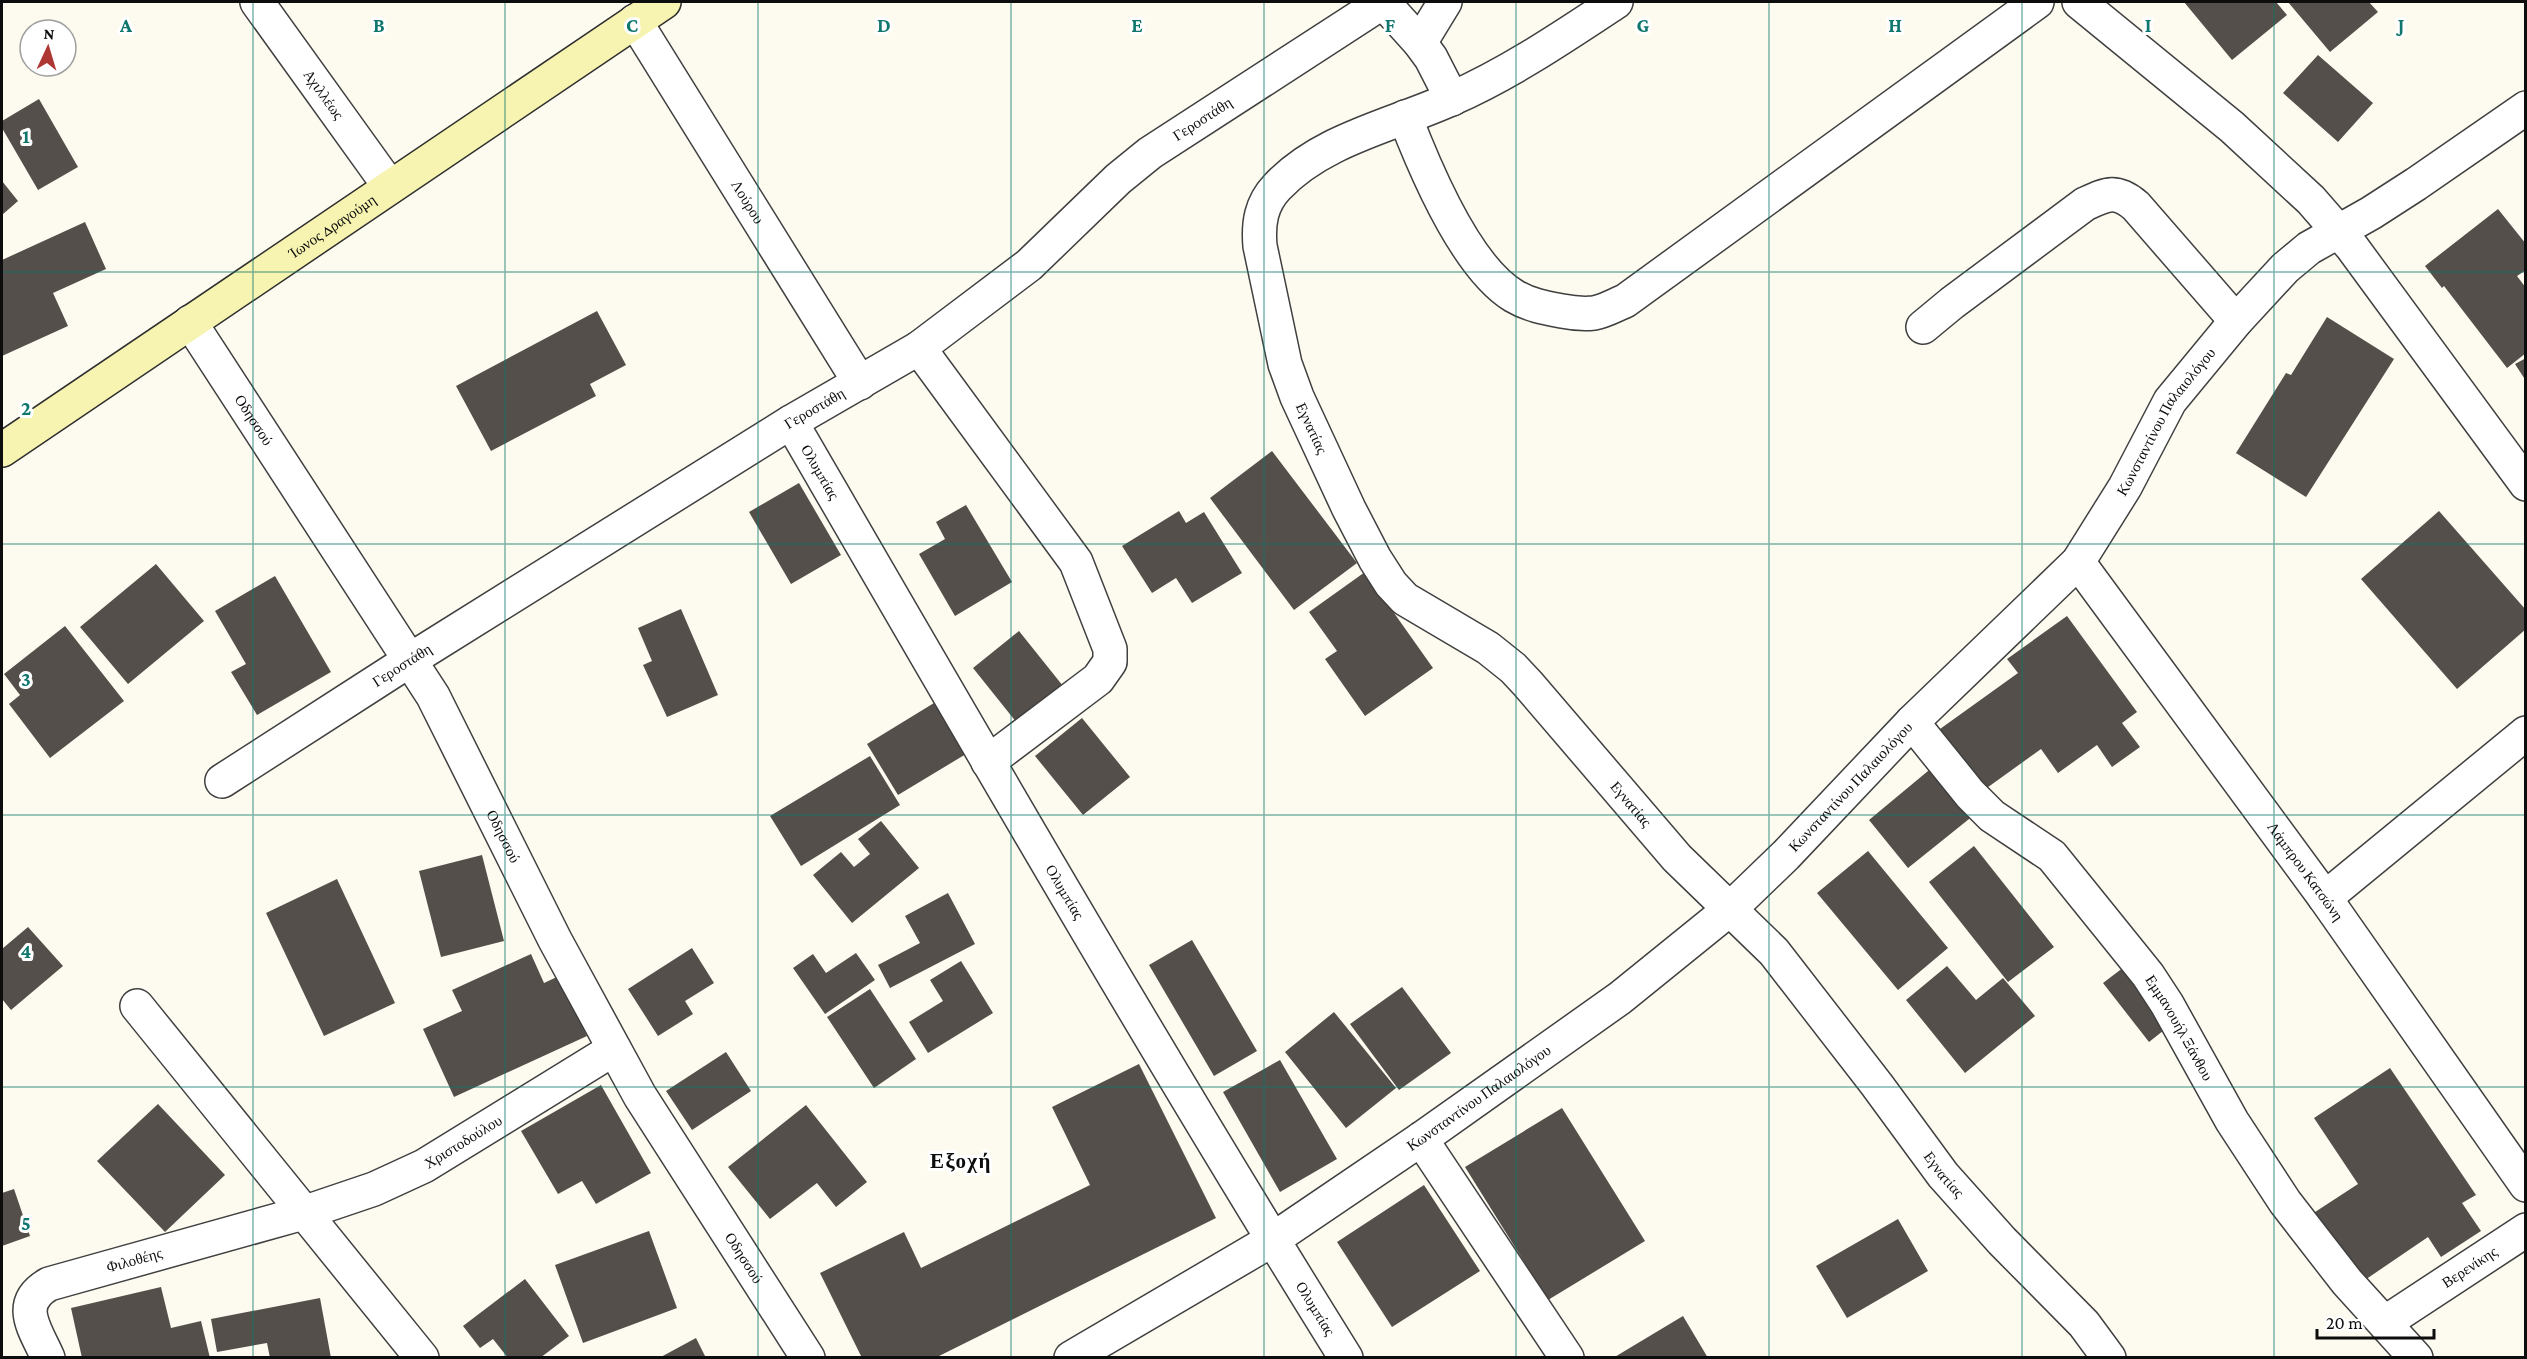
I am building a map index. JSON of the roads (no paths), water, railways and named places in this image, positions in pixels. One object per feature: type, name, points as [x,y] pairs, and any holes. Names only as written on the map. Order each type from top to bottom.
[{"type":"main road","name":"Ίωνος Δραγούμη","points":[[2,450],[664,2]]},
{"type":"street","name":"Αχιλλέως","points":[[257,2],[390,187]]},
{"type":"street","points":[[1383,2],[1431,58],[1452,99]]},
{"type":"street","name":"Γεροστάθη","points":[[222,781],[410,660],[791,422],[919,348],[1029,265],[1118,179],[1149,153],[1383,2]]},
{"type":"street","points":[[1420,43],[1445,2]]},
{"type":"street","points":[[1616,2],[1522,62],[1452,99],[1405,117],[1434,187],[1462,237],[1488,272],[1512,295],[1528,303],[1574,313],[1594,313],[1625,301],[2037,2]]},
{"type":"street","points":[[2079,2],[2268,158],[2312,200],[2338,231],[2526,484]]},
{"type":"street","name":"Λούρου","points":[[635,21],[860,383]]},
{"type":"street","name":"Κωνσταντίνου Παλαιολόγου","points":[[1071,1358],[1272,1240],[1421,1139],[1620,998],[1730,909],[1786,855],[1912,722],[2078,562],[2125,488],[2170,401],[2235,321],[2284,268],[2309,248],[2372,213],[2526,108]]},
{"type":"street","name":"Εγνατίας","points":[[1405,117],[1353,138],[1300,167],[1277,187],[1262,209],[1260,222],[1260,246],[1285,364],[1297,397],[1349,509],[1391,584],[1405,599],[1488,648],[1513,668],[1677,858],[1789,969],[1965,1201],[2068,1307],[2109,1358]]},
{"type":"street","points":[[1923,327],[2085,204],[2106,194],[2123,195],[2136,206],[2235,321]]},
{"type":"street","name":"Οδησσού","points":[[190,322],[437,705],[555,940],[614,1049],[666,1139],[808,1358]]},
{"type":"street","points":[[919,348],[1076,562],[1110,648],[1110,662],[1098,679],[988,762]]},
{"type":"street","name":"Ολυμπίας","points":[[791,422],[988,762],[1272,1240],[1346,1358]]},
{"type":"street","name":"Λάμπρου Κατσώνη","points":[[2078,562],[2325,898],[2526,1185]]},
{"type":"street","name":"Εμμανουήλ Ξάνθου","points":[[1912,722],[1970,794],[1992,816],[2052,856],[2148,975],[2167,1004],[2227,1112],[2285,1202],[2347,1282],[2386,1322],[2416,1358]]},
{"type":"street","points":[[2325,898],[2526,733]]},
{"type":"street","points":[[137,1006],[422,1358]]},
{"type":"street","name":"Χριστοδούλου","points":[[303,1213],[354,1198],[424,1166],[614,1049]]},
{"type":"street","points":[[1421,1139],[1567,1358]]},
{"type":"street","name":"Φιλοθέης","points":[[48,1358],[32,1320],[30,1306],[31,1298],[49,1284],[303,1213]]},
{"type":"street","name":"Βερενίκης","points":[[2386,1322],[2526,1230]]},
{"type":"district","name":"Εξοχή","points":[[961,1161]]}]
